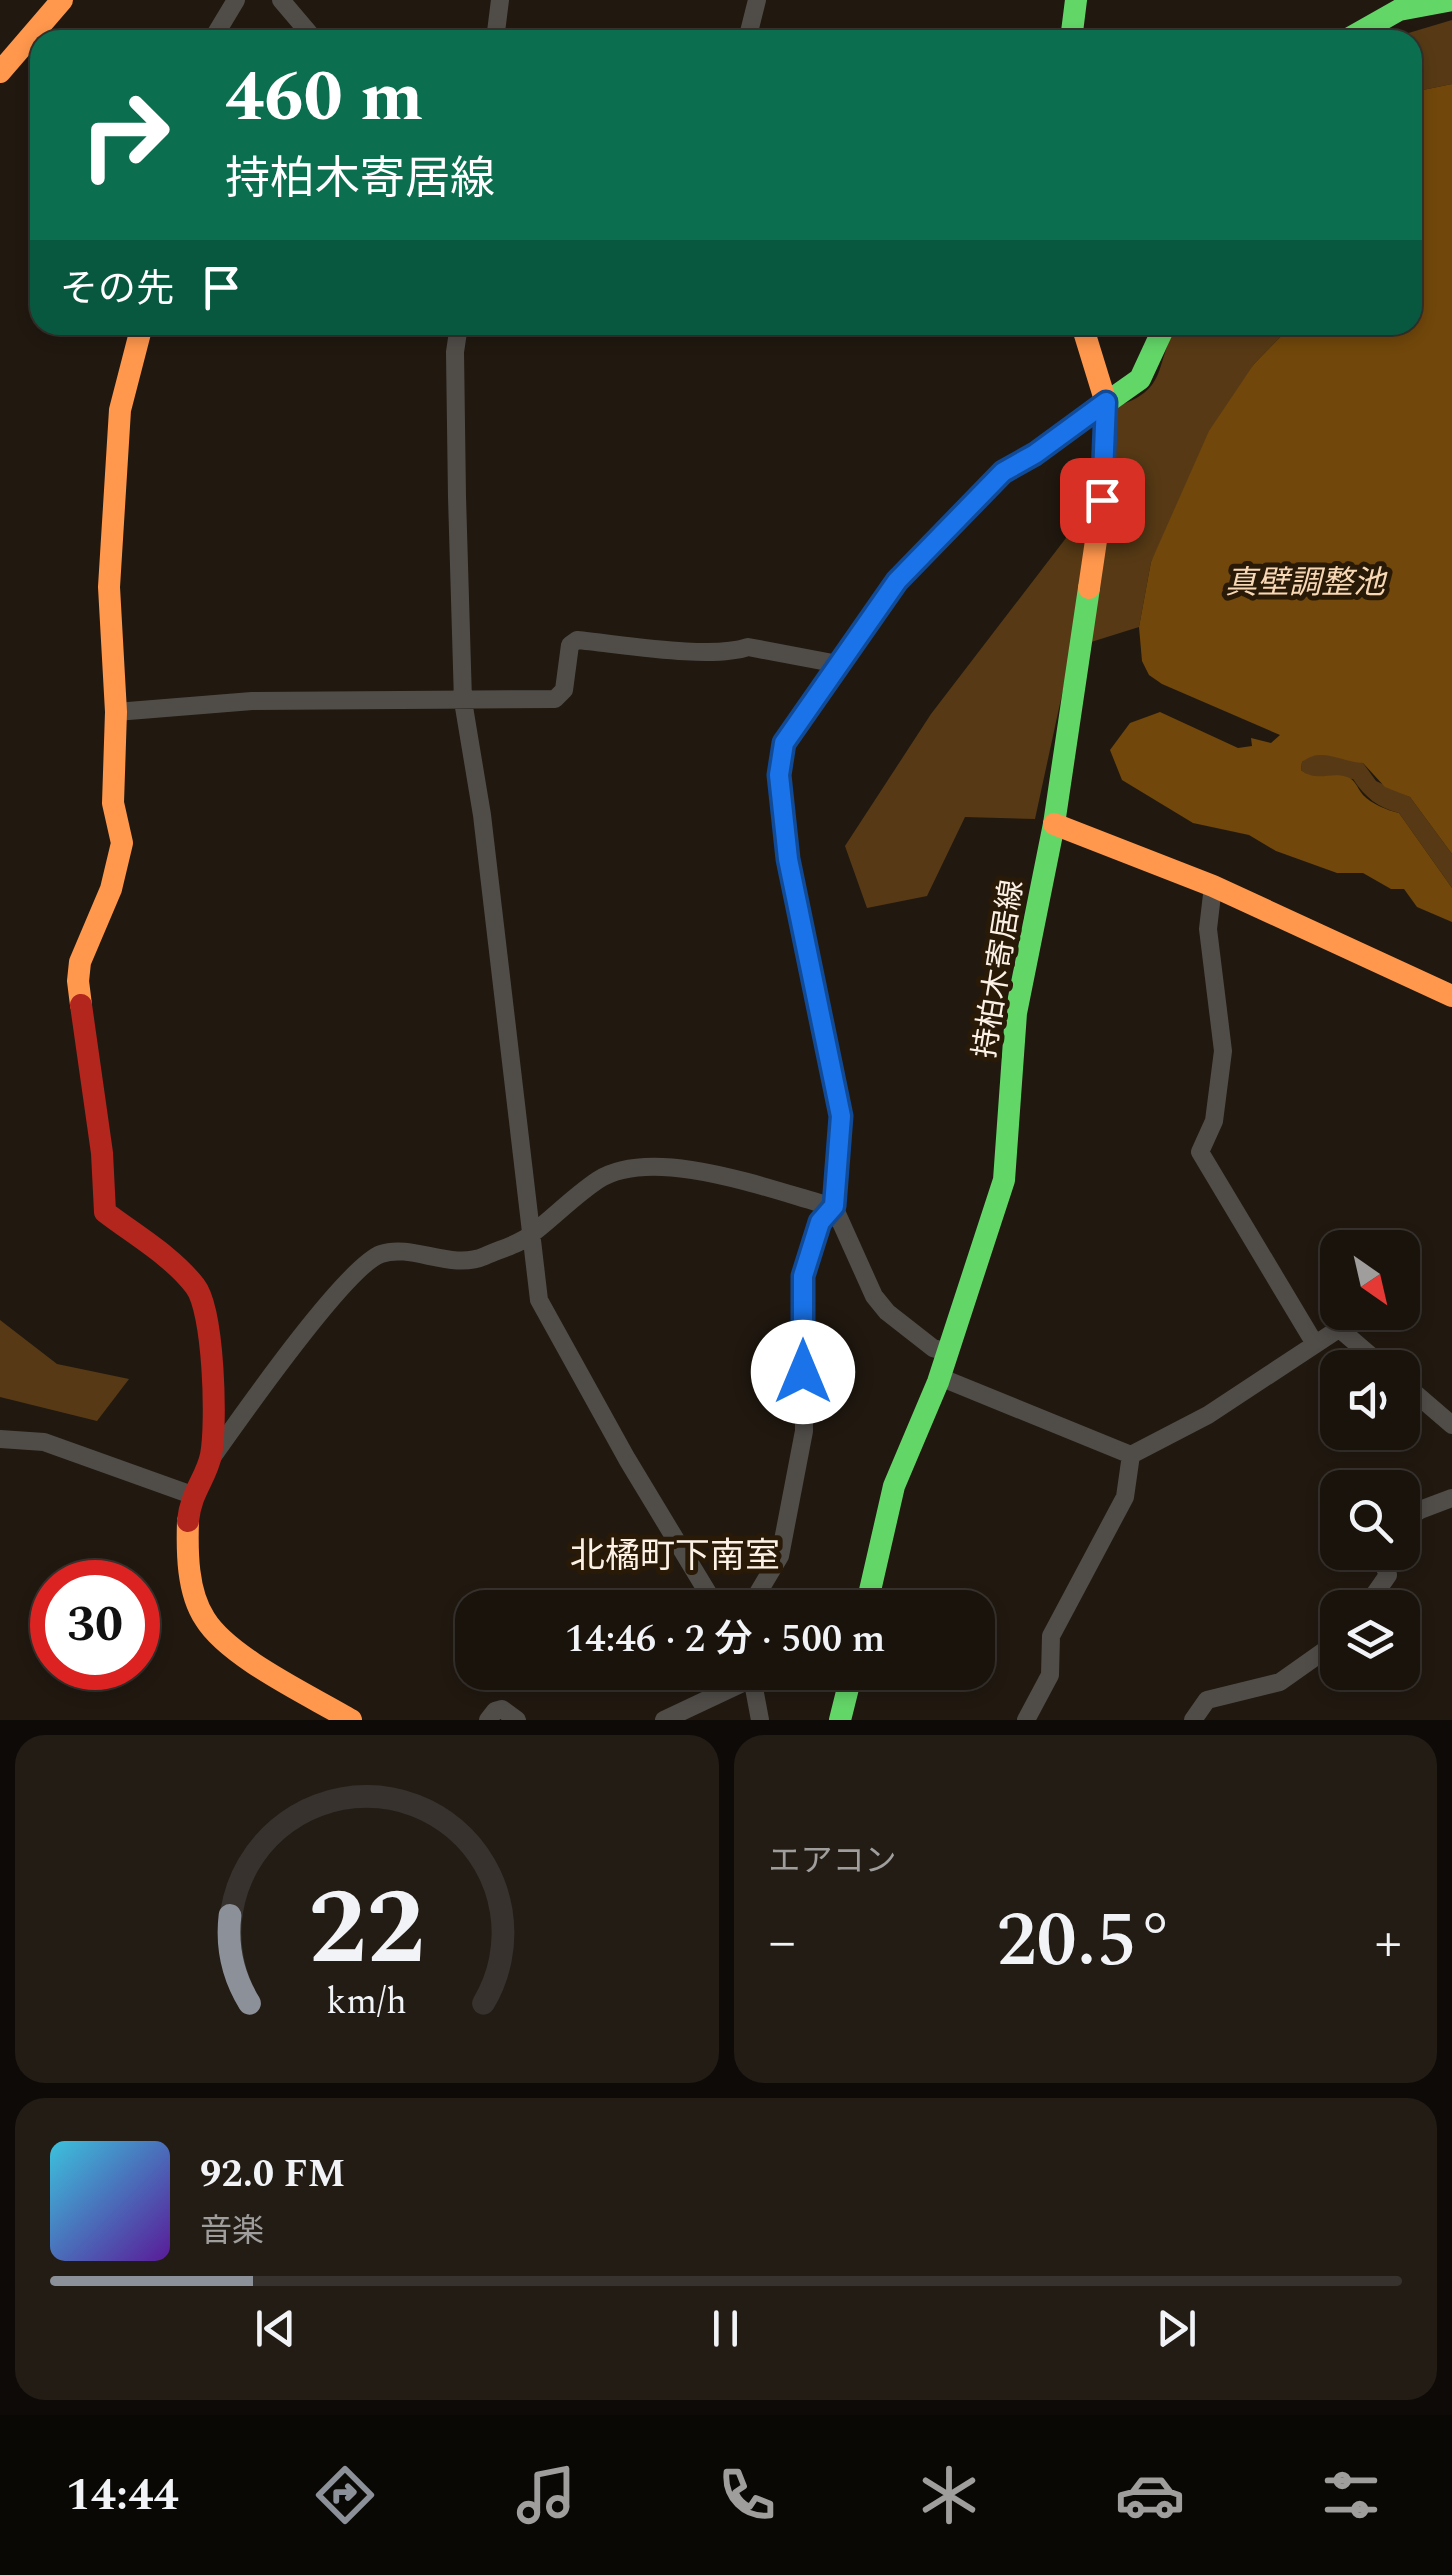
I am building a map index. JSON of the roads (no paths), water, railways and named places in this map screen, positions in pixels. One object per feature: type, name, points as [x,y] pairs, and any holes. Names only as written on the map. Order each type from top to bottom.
[{"type":"street","points":[[36,30],[62,0]]},
{"type":"street","points":[[218,30],[236,0]]},
{"type":"street","points":[[281,0],[306,30]]},
{"type":"street","points":[[496,30],[500,0]]},
{"type":"street","points":[[750,30],[757,0]]},
{"type":"street","points":[[1072,30],[1076,0]]},
{"type":"street","points":[[1363,30],[1398,10],[1452,0]]},
{"type":"street","points":[[0,72],[30,37]]},
{"type":"street","points":[[139,335],[120,410],[109,586],[116,712],[113,803],[122,844],[111,890],[80,962],[78,980],[102,1153],[105,1212],[191,1280],[204,1299],[214,1406],[210,1459]]},
{"type":"street","points":[[458,335],[456,496],[463,701],[482,816],[539,1300],[706,1590]]},
{"type":"street","name":"持柏木寄居線","points":[[870,1590],[887,1508],[942,1378],[1004,1180],[1016,1013],[1054,824],[1102,500],[1106,402],[1085,335]]},
{"type":"street","points":[[947,1352],[932,1348],[887,1312],[874,1296],[834,1206],[841,1116],[788,859],[779,775],[784,743],[897,581],[1003,472],[1035,454],[1106,402],[1140,384],[1161,335]]},
{"type":"street","points":[[116,712],[252,702],[555,700],[564,690],[570,645],[578,640],[687,650],[736,652],[748,647],[838,664]]},
{"type":"street","points":[[1054,824],[1213,886],[1452,996]]},
{"type":"street","points":[[1213,886],[1208,929],[1224,1051],[1214,1121],[1200,1152],[1315,1344]]},
{"type":"street","points":[[351,1720],[235,1648],[208,1624],[198,1607],[186,1527],[192,1495],[210,1459],[311,1324],[359,1271],[381,1254],[414,1254],[469,1263],[532,1235],[601,1178],[634,1166],[671,1165],[834,1206]]},
{"type":"street","points":[[760,1590],[780,1556],[804,1431],[803,1276],[820,1222],[834,1206]]},
{"type":"street","points":[[942,1378],[1131,1455],[1208,1415],[1337,1330],[1364,1350]]},
{"type":"street","points":[[1420,1397],[1452,1425]]},
{"type":"street","points":[[0,1439],[44,1442],[192,1495]]},
{"type":"street","points":[[1026,1720],[1050,1675],[1052,1636],[1124,1497],[1131,1455]]},
{"type":"street","points":[[1420,1510],[1452,1498]]},
{"type":"street","points":[[1193,1720],[1207,1700],[1280,1682],[1320,1657]]},
{"type":"street","points":[[664,1720],[723,1690]]},
{"type":"street","points":[[755,1690],[760,1720]]},
{"type":"street","points":[[840,1720],[848,1690]]},
{"type":"street","points":[[488,1720],[495,1710],[502,1709],[517,1720]]},
{"type":"water","name":"真壁調整池","points":[[1452,84],[1452,854],[1410,797],[1385,787],[1363,763],[1317,755],[1302,762],[1301,770],[1313,776],[1347,777],[1371,801],[1399,813],[1452,888],[1452,922],[1417,907],[1404,889],[1391,889],[1363,873],[1337,873],[1276,851],[1249,835],[1193,823],[1122,780],[1110,750],[1130,723],[1160,712],[1238,748],[1252,746],[1251,738],[1271,743],[1280,735],[1149,675],[1142,661],[1139,627],[1151,562],[1209,431],[1254,364],[1282,335],[1422,335],[1422,90]]},
{"type":"district","name":"北橘町下南室","points":[[675,1556]]}]
